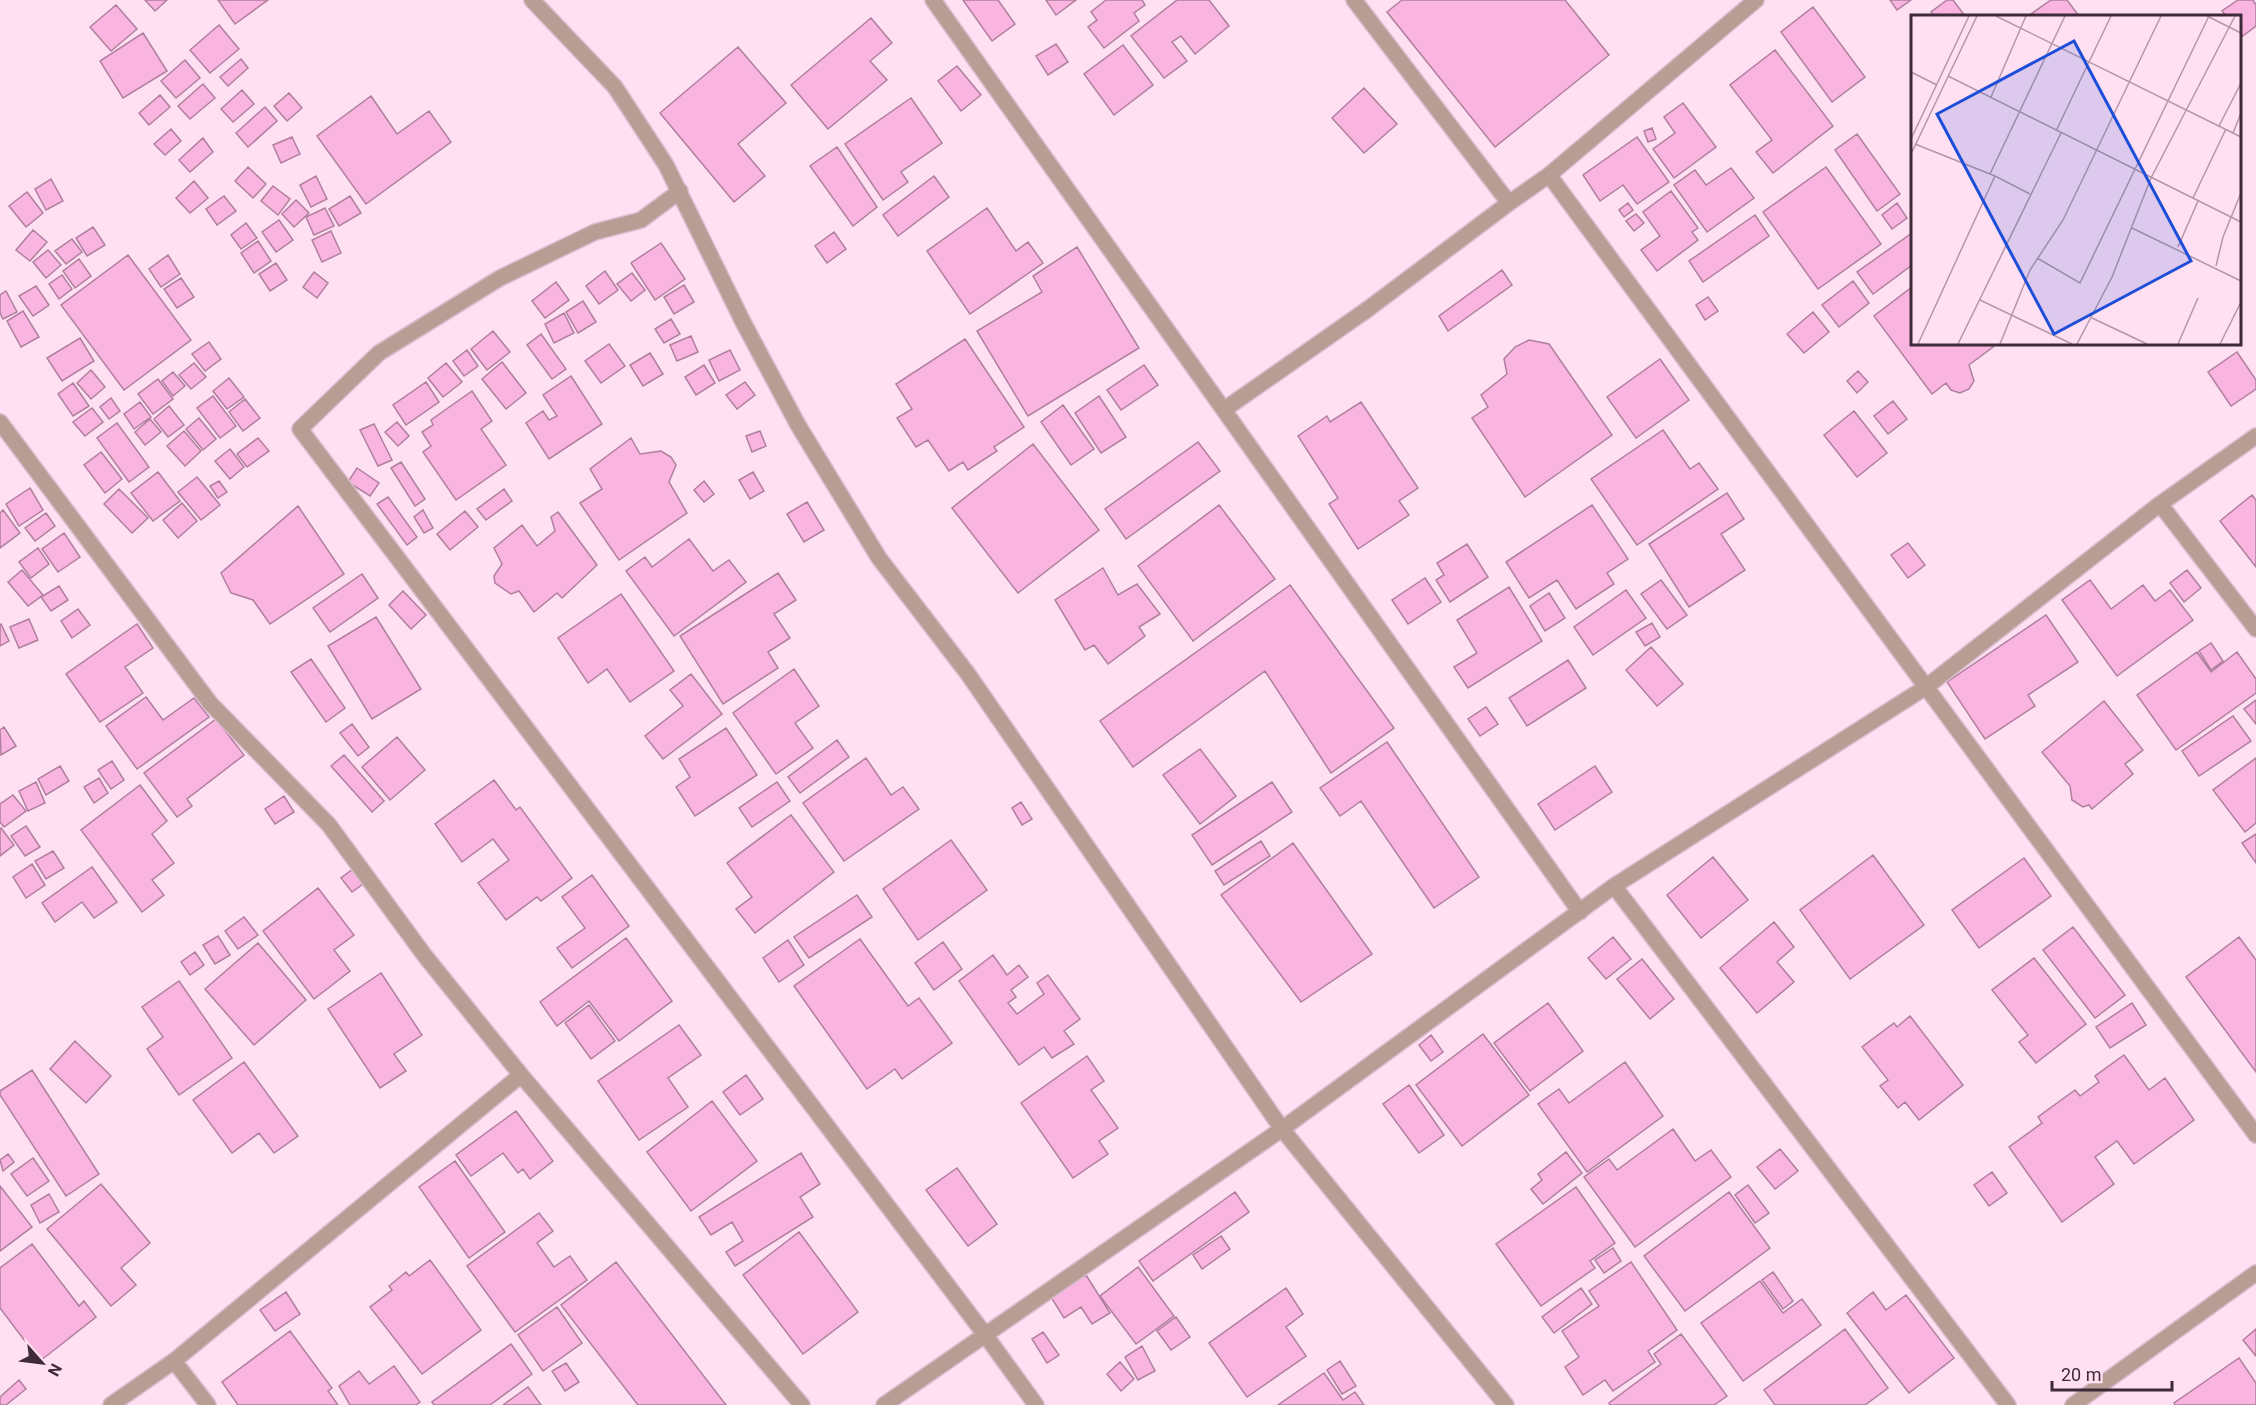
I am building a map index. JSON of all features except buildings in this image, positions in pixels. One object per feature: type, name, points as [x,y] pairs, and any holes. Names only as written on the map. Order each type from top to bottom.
[{"type":"street","points":[[532,0],[615,87],[680,191],[743,322],[798,425],[879,558],[968,674],[1282,1129],[1506,1405]]},
{"type":"street","points":[[933,0],[1580,912]]},
{"type":"street","points":[[1354,0],[1509,203]]},
{"type":"street","points":[[1224,409],[1368,309],[1549,175],[1756,0]]},
{"type":"street","points":[[1549,175],[2256,1135]]},
{"type":"street","points":[[680,191],[641,220],[595,231],[500,278],[379,353],[300,429],[986,1336],[1035,1405]]},
{"type":"street","points":[[0,422],[210,703],[329,825],[425,956],[521,1076],[802,1405]]},
{"type":"street","points":[[884,1405],[1282,1129],[1614,886],[1926,687],[2160,504],[2256,436]]},
{"type":"street","points":[[2160,504],[2256,629]]},
{"type":"street","points":[[1614,886],[2008,1405]]},
{"type":"street","points":[[111,1405],[174,1361],[521,1076]]},
{"type":"street","points":[[2073,1405],[2256,1273]]},
{"type":"street","points":[[174,1361],[208,1405]]}]
